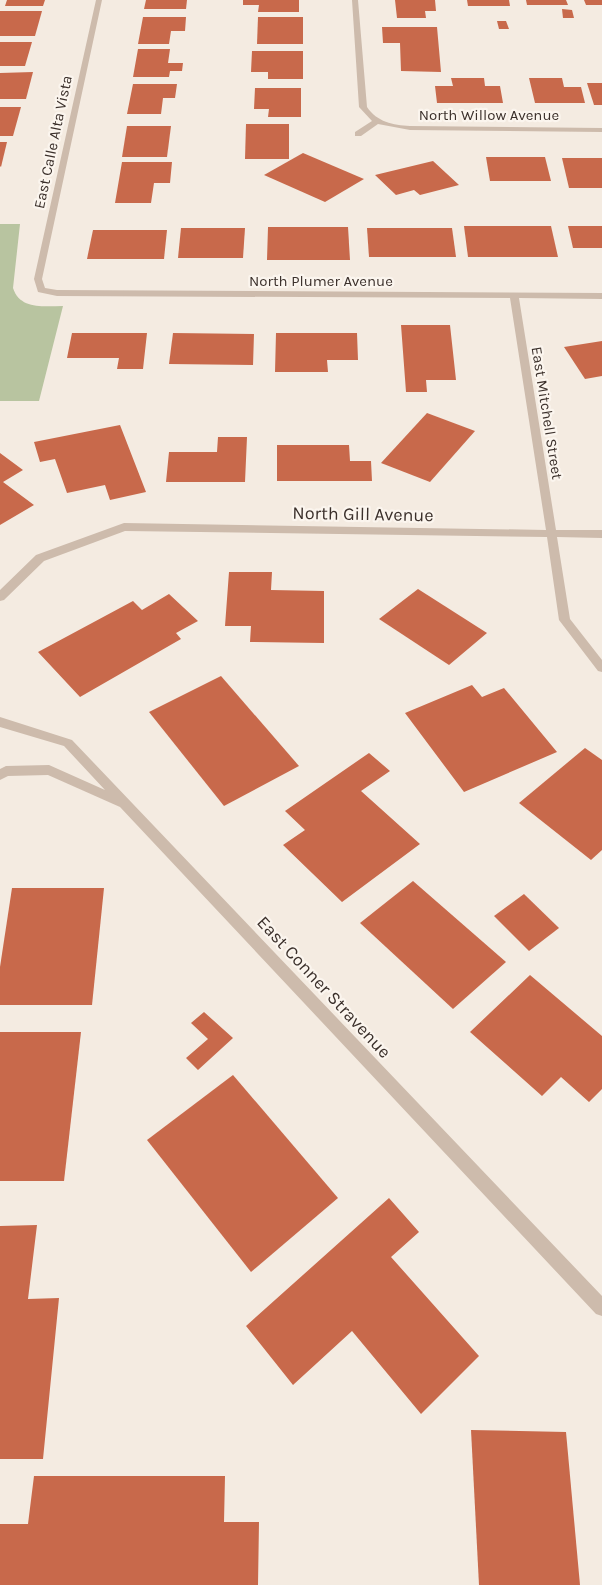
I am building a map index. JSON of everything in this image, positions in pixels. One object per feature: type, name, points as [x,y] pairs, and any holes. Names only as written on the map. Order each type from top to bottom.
[{"type":"street","name":"East Calle Alta Vista","points":[[41,290],[38,279],[99,0]]},
{"type":"street","points":[[355,0],[363,107],[377,121],[358,134]]},
{"type":"street","name":"North Willow Avenue","points":[[377,121],[399,128],[602,130]]},
{"type":"street","name":"North Plumer Avenue","points":[[41,290],[57,293],[602,296]]},
{"type":"street","name":"East Mitchell Street","points":[[514,296],[565,620],[602,668]]},
{"type":"street","name":"North Gill Avenue","points":[[0,597],[40,558],[124,528],[602,534]]},
{"type":"street","name":"East Conner Stravenue","points":[[0,722],[68,743],[602,1308]]},
{"type":"street","points":[[0,775],[6,771],[49,770],[127,806]]},
{"type":"green space","points":[[0,224],[20,224],[13,288],[16,295],[21,300],[34,305],[63,306],[39,401],[0,401]]},
{"type":"building","points":[[7,0],[45,0],[43,6],[5,6]]},
{"type":"building","points":[[146,0],[187,0],[186,9],[144,9]]},
{"type":"building","points":[[243,0],[299,0],[299,12],[258,12],[259,5],[243,5]]},
{"type":"building","points":[[395,0],[435,0],[436,11],[425,11],[426,18],[397,18]]},
{"type":"building","points":[[467,0],[509,0],[510,6],[468,6]]},
{"type":"building","points":[[526,0],[566,0],[568,5],[527,5]]},
{"type":"building","points":[[584,0],[602,0],[602,5],[586,5]]},
{"type":"building","points":[[562,9],[572,10],[574,18],[563,18]]},
{"type":"building","points":[[0,11],[42,11],[35,36],[0,36]]},
{"type":"building","points":[[143,17],[186,17],[185,31],[171,31],[169,44],[138,44]]},
{"type":"building","points":[[258,17],[303,17],[303,44],[257,44]]},
{"type":"building","points":[[497,21],[506,21],[509,29],[499,29]]},
{"type":"building","points":[[382,27],[437,27],[441,72],[401,71],[400,43],[383,43]]},
{"type":"building","points":[[0,42],[32,42],[25,66],[0,66]]},
{"type":"building","points":[[138,49],[170,49],[168,63],[183,63],[182,71],[170,71],[169,77],[133,77]]},
{"type":"building","points":[[252,51],[303,51],[303,79],[268,79],[268,72],[251,72]]},
{"type":"building","points":[[33,72],[26,99],[0,99],[0,73]]},
{"type":"building","points":[[451,78],[484,78],[485,86],[500,86],[503,103],[437,103],[435,86],[453,86]]},
{"type":"building","points":[[529,78],[562,78],[564,87],[581,87],[585,103],[535,103]]},
{"type":"building","points":[[587,83],[602,83],[602,105],[594,105]]},
{"type":"building","points":[[133,84],[177,84],[175,98],[163,98],[161,114],[127,114]]},
{"type":"building","points":[[255,88],[301,88],[301,117],[268,117],[269,109],[254,109]]},
{"type":"building","points":[[0,107],[21,107],[13,136],[0,136]]},
{"type":"building","points":[[246,124],[289,124],[289,159],[245,159]]},
{"type":"building","points":[[127,126],[171,126],[167,157],[122,157]]},
{"type":"building","points":[[0,142],[7,142],[1,167],[0,166]]},
{"type":"building","points":[[303,153],[364,179],[325,202],[264,175]]},
{"type":"building","points":[[486,157],[545,157],[551,181],[490,181]]},
{"type":"building","points":[[562,158],[602,158],[602,188],[569,188]]},
{"type":"building","points":[[433,161],[459,185],[420,195],[414,190],[396,195],[375,175]]},
{"type":"building","points":[[122,162],[172,162],[170,183],[154,183],[151,203],[115,203]]},
{"type":"building","points":[[464,226],[551,226],[558,257],[468,257]]},
{"type":"building","points":[[568,226],[602,226],[602,248],[573,248]]},
{"type":"building","points":[[268,227],[348,227],[350,260],[267,260]]},
{"type":"building","points":[[181,228],[245,228],[243,258],[178,258]]},
{"type":"building","points":[[367,228],[452,228],[456,257],[369,257]]},
{"type":"building","points":[[93,230],[167,230],[164,259],[87,259]]},
{"type":"building","points":[[401,325],[450,325],[456,380],[426,380],[427,392],[406,392]]},
{"type":"building","points":[[72,333],[147,333],[143,369],[117,369],[119,358],[67,358]]},
{"type":"building","points":[[173,333],[254,334],[253,365],[169,364]]},
{"type":"building","points":[[276,333],[357,333],[358,360],[327,360],[328,372],[275,372]]},
{"type":"building","points":[[602,341],[602,376],[585,379],[564,347]]},
{"type":"building","points":[[427,413],[475,431],[430,482],[381,463]]},
{"type":"building","points":[[120,425],[146,492],[110,500],[105,485],[67,493],[55,459],[40,462],[34,442]]},
{"type":"building","points":[[218,437],[247,437],[245,482],[166,482],[169,452],[217,452]]},
{"type":"building","points":[[277,445],[349,445],[350,461],[371,461],[372,481],[277,481]]},
{"type":"building","points":[[0,453],[23,470],[3,482],[34,505],[0,525]]},
{"type":"building","points":[[229,572],[272,572],[271,590],[324,591],[324,643],[250,642],[251,626],[225,626]]},
{"type":"building","points":[[418,589],[487,633],[449,665],[379,619]]},
{"type":"building","points":[[169,594],[198,621],[176,633],[181,639],[80,697],[38,652],[133,601],[142,610]]},
{"type":"building","points":[[221,676],[299,766],[224,806],[149,712]]},
{"type":"building","points":[[472,685],[482,697],[504,688],[557,752],[464,792],[405,713]]},
{"type":"building","points":[[585,748],[602,760],[602,850],[591,860],[519,803]]},
{"type":"building","points":[[369,753],[390,771],[361,791],[420,844],[342,902],[283,845],[305,830],[285,811]]},
{"type":"building","points":[[413,881],[506,962],[453,1009],[360,923]]},
{"type":"building","points":[[12,888],[104,888],[92,1005],[0,1005],[0,967]]},
{"type":"building","points":[[524,894],[559,928],[529,951],[494,916]]},
{"type":"building","points":[[530,975],[602,1036],[602,1089],[589,1102],[561,1077],[542,1096],[470,1032]]},
{"type":"building","points":[[204,1012],[233,1038],[198,1070],[186,1058],[208,1039],[191,1023]]},
{"type":"building","points":[[0,1032],[81,1032],[64,1181],[0,1181]]},
{"type":"building","points":[[233,1075],[338,1198],[251,1272],[147,1140]]},
{"type":"building","points":[[389,1198],[419,1232],[391,1257],[479,1356],[421,1414],[352,1331],[293,1385],[246,1326]]},
{"type":"building","points":[[37,1225],[28,1299],[59,1298],[43,1459],[0,1459],[0,1226]]},
{"type":"building","points":[[471,1430],[566,1432],[580,1585],[479,1585]]},
{"type":"building","points":[[34,1476],[225,1476],[224,1522],[259,1522],[258,1585],[0,1585],[0,1524],[28,1524]]}]
